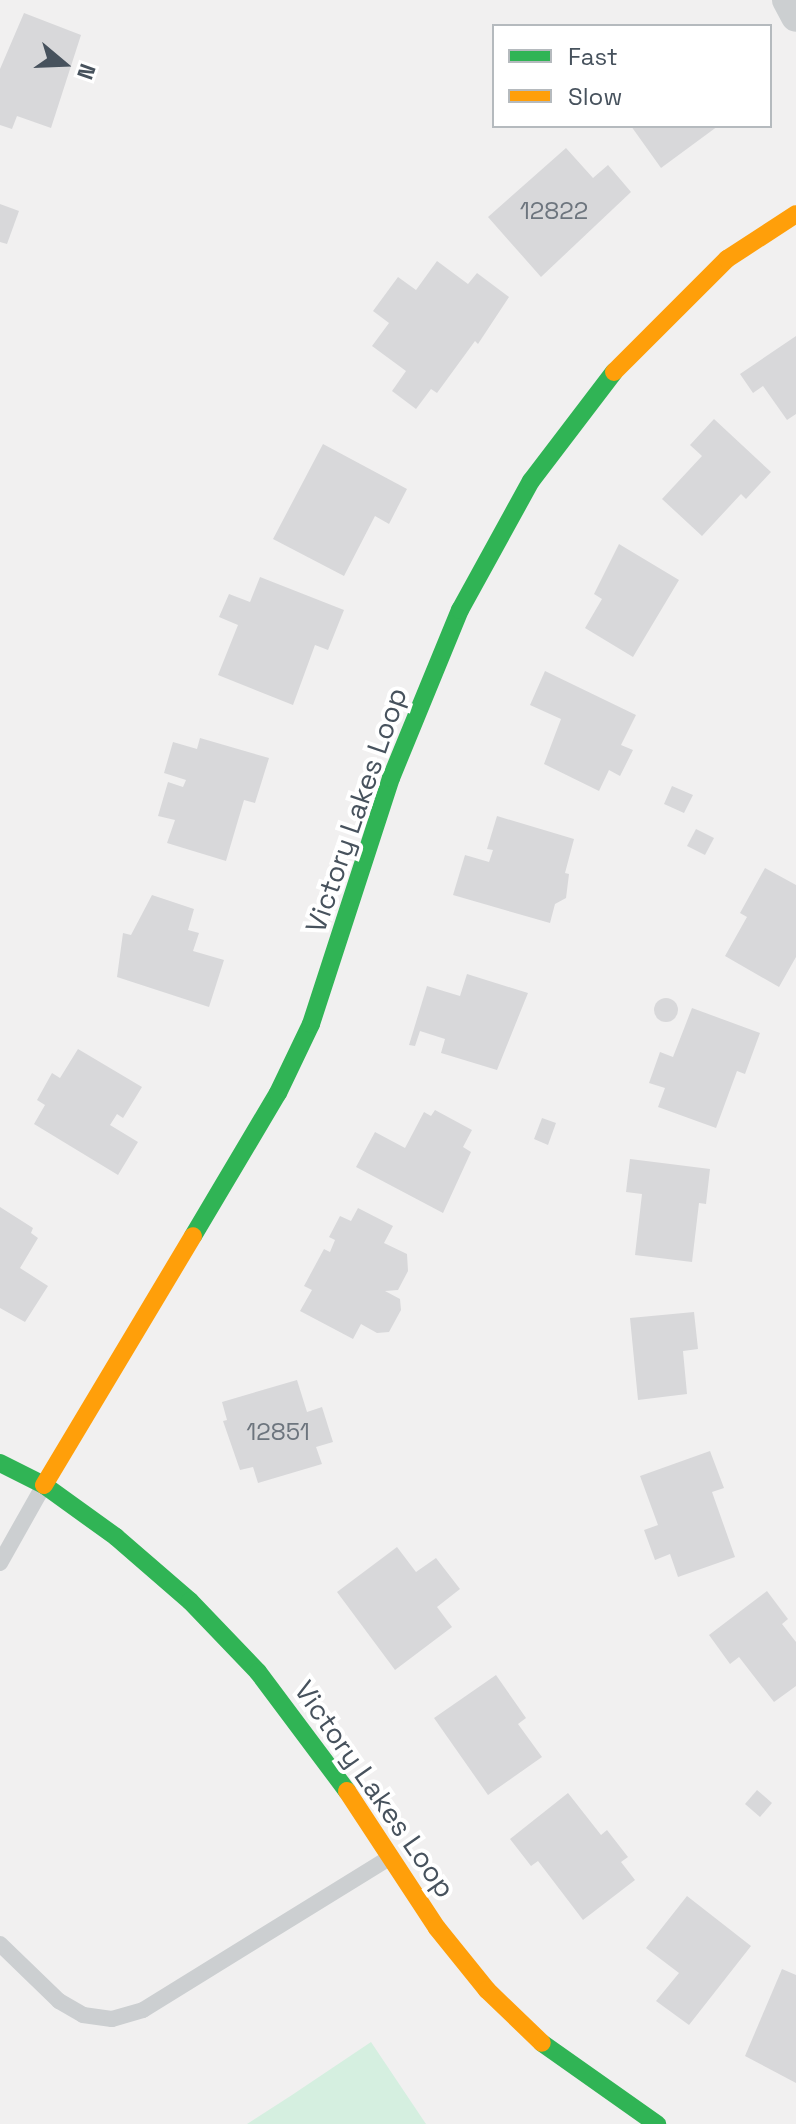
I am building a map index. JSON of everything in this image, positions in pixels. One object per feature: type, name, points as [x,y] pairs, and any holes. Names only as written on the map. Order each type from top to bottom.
[{"type":"street","points":[[787,0],[796,17]]},
{"type":"street","name":"Victory Lakes Loop","points":[[44,1485],[285,1079],[311,1024],[391,778],[454,624],[531,481],[628,354],[727,259],[796,214]]},
{"type":"street","name":"Victory Lakes Loop","points":[[0,1463],[44,1485],[116,1537],[190,1601],[258,1672],[319,1749],[437,1928],[487,1990],[545,2046],[657,2124]]},
{"type":"lane","points":[[0,1563],[44,1485]]},
{"type":"lane","points":[[0,1944],[59,2001],[83,2015],[112,2019],[143,2010],[390,1857]]},
{"type":"green space","points":[[371,2042],[426,2124],[247,2124],[292,2095]]},
{"type":"building","points":[[24,13],[81,35],[51,128],[17,116],[12,129],[0,125],[0,69]]},
{"type":"building","points":[[632,128],[715,128],[661,168]]},
{"type":"building","points":[[566,148],[593,178],[608,165],[631,192],[541,277],[488,217]]},
{"type":"building","points":[[0,204],[19,211],[7,244],[0,242]]},
{"type":"building","points":[[437,261],[468,284],[477,273],[509,297],[478,344],[475,341],[437,393],[431,389],[416,409],[392,391],[406,371],[372,346],[389,323],[373,311],[398,277],[416,290]]},
{"type":"building","points":[[796,336],[796,414],[787,420],[763,386],[753,393],[740,374]]},
{"type":"building","points":[[714,419],[771,472],[746,499],[741,494],[702,536],[662,499],[702,456],[690,445]]},
{"type":"building","points":[[323,444],[407,489],[389,524],[375,516],[344,576],[273,539]]},
{"type":"building","points":[[619,544],[679,580],[633,657],[585,628],[602,599],[594,594]]},
{"type":"building","points":[[260,577],[344,610],[328,650],[315,645],[293,705],[218,675],[238,625],[219,617],[229,594],[250,602]]},
{"type":"building","points":[[545,671],[636,715],[621,745],[633,750],[620,776],[609,770],[599,791],[544,764],[561,719],[530,705]]},
{"type":"building","points":[[200,738],[269,758],[255,803],[244,800],[226,861],[167,843],[175,820],[158,816],[168,782],[183,787],[186,780],[164,773],[173,742],[197,749]]},
{"type":"building","points":[[672,786],[693,795],[684,813],[664,804]]},
{"type":"building","points":[[497,816],[574,839],[565,873],[569,874],[566,898],[555,904],[550,923],[453,895],[465,855],[489,862],[493,850],[487,849]]},
{"type":"building","points":[[696,829],[714,838],[705,855],[687,846]]},
{"type":"building","points":[[765,868],[796,885],[796,957],[779,987],[725,956],[747,917],[740,913]]},
{"type":"building","points":[[152,895],[194,909],[188,930],[199,933],[193,951],[224,960],[209,1007],[117,977],[123,933],[131,935]]},
{"type":"building","points":[[467,974],[528,993],[497,1070],[441,1053],[445,1039],[420,1031],[415,1046],[409,1045],[427,986],[460,996]]},
{"type":"building","points":[[666,998],[677,1005],[678,1010],[671,1021],[666,1022],[655,1015],[654,1010],[661,999]]},
{"type":"building","points":[[692,1008],[760,1033],[745,1074],[737,1071],[716,1128],[658,1107],[665,1088],[649,1083],[660,1052],[673,1057]]},
{"type":"building","points":[[78,1049],[142,1087],[123,1118],[117,1114],[110,1125],[138,1142],[118,1175],[34,1124],[45,1105],[37,1100],[52,1073],[60,1078]]},
{"type":"building","points":[[435,1110],[472,1130],[463,1147],[471,1152],[443,1213],[356,1167],[375,1132],[405,1148],[424,1112],[431,1116]]},
{"type":"building","points":[[542,1118],[556,1123],[548,1145],[534,1139]]},
{"type":"building","points":[[630,1159],[710,1169],[706,1204],[699,1203],[692,1262],[635,1255],[642,1194],[626,1192]]},
{"type":"building","points":[[0,1207],[33,1228],[31,1233],[38,1238],[20,1268],[48,1286],[25,1322],[0,1308]]},
{"type":"building","points":[[358,1208],[393,1226],[384,1243],[407,1254],[408,1271],[398,1290],[385,1291],[400,1299],[401,1310],[389,1332],[377,1333],[361,1324],[353,1339],[300,1311],[312,1290],[304,1286],[324,1249],[330,1252],[335,1240],[329,1237],[340,1216],[351,1221]]},
{"type":"building","points":[[694,1312],[698,1349],[683,1351],[687,1394],[638,1400],[630,1318]]},
{"type":"building","points":[[297,1380],[307,1412],[322,1407],[333,1442],[316,1447],[322,1464],[258,1483],[253,1467],[240,1470],[223,1421],[227,1420],[222,1402]]},
{"type":"building","points":[[710,1451],[724,1488],[712,1492],[735,1557],[678,1577],[670,1554],[655,1560],[644,1530],[658,1525],[640,1476]]},
{"type":"building","points":[[397,1547],[416,1572],[436,1558],[460,1589],[437,1607],[452,1627],[395,1670],[337,1592]]},
{"type":"building","points":[[767,1591],[788,1619],[782,1624],[796,1642],[796,1686],[774,1702],[739,1657],[730,1664],[709,1635]]},
{"type":"building","points":[[496,1675],[526,1718],[518,1724],[542,1757],[488,1795],[434,1718]]},
{"type":"building","points":[[757,1790],[772,1803],[760,1817],[745,1804]]},
{"type":"building","points":[[568,1793],[601,1835],[607,1830],[628,1857],[621,1862],[635,1880],[583,1920],[538,1861],[531,1866],[510,1839]]},
{"type":"building","points":[[687,1896],[751,1946],[689,2025],[656,2001],[679,1973],[646,1948]]},
{"type":"building","points":[[782,1969],[796,1975],[796,2083],[745,2056]]},
{"type":"traffic: fast","points":[[193,1236],[278,1093],[311,1024],[391,778],[460,610],[531,481],[614,372]]},
{"type":"traffic: fast","points":[[0,1463],[44,1485],[116,1537],[190,1601],[258,1672],[347,1791]]},
{"type":"traffic: fast","points":[[542,2043],[657,2124]]},
{"type":"traffic: slow","points":[[614,372],[727,259],[796,214]]},
{"type":"traffic: slow","points":[[44,1485],[193,1236]]},
{"type":"traffic: slow","points":[[347,1791],[437,1928],[487,1990],[542,2043]]}]
